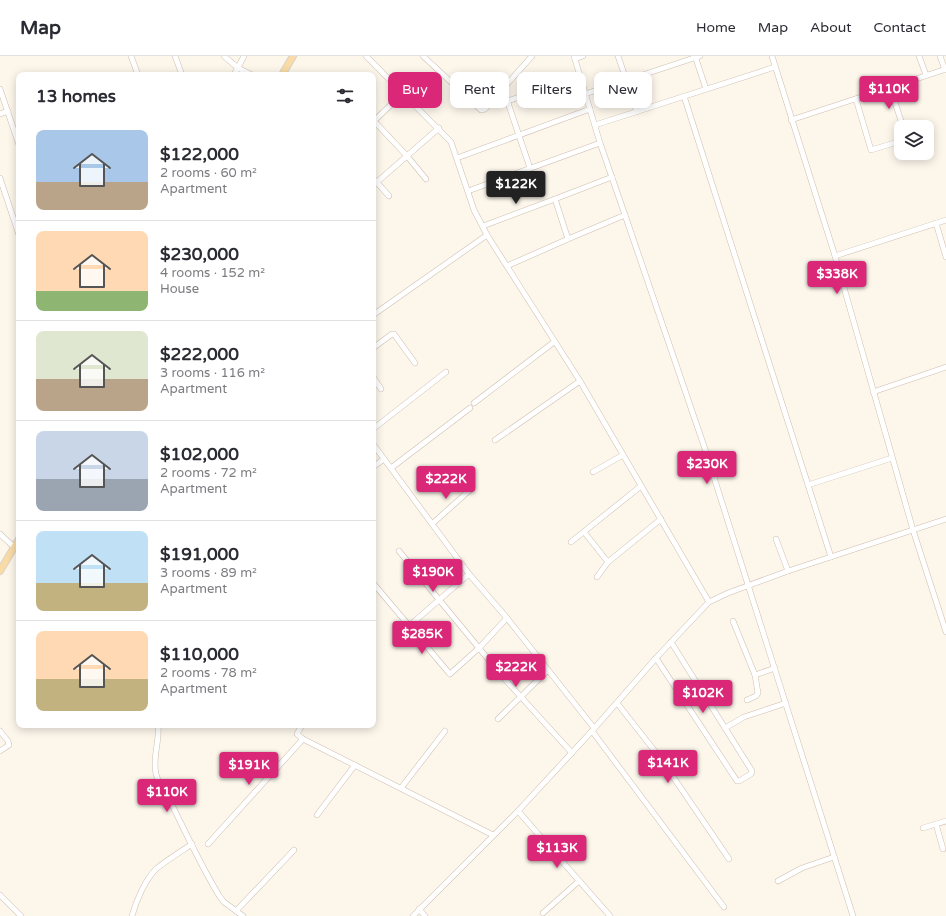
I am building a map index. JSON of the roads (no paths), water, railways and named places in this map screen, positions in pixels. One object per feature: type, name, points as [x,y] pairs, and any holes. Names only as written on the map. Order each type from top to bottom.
[{"type":"main road","points":[[284,72],[293,56]]},
{"type":"main road","points":[[0,571],[16,544]]},
{"type":"street","points":[[131,56],[137,72]]},
{"type":"street","points":[[175,56],[181,72]]},
{"type":"street","points":[[224,56],[238,68],[246,72]]},
{"type":"street","points":[[236,72],[244,56]]},
{"type":"street","points":[[366,56],[388,78]]},
{"type":"street","points":[[423,56],[450,81]]},
{"type":"street","points":[[509,81],[532,56]]},
{"type":"street","points":[[578,72],[575,57],[583,56]]},
{"type":"street","points":[[618,56],[623,72]]},
{"type":"street","points":[[650,72],[697,56],[706,89]]},
{"type":"street","points":[[772,56],[835,256],[913,530],[946,632]]},
{"type":"street","points":[[919,56],[926,76]]},
{"type":"street","points":[[791,120],[945,70],[940,56]]},
{"type":"street","points":[[595,126],[775,66]]},
{"type":"street","points":[[890,87],[901,120]]},
{"type":"street","points":[[0,89],[16,136]]},
{"type":"street","points":[[684,96],[831,557]]},
{"type":"street","points":[[586,97],[600,143],[705,449],[853,916]]},
{"type":"street","points":[[856,99],[871,150],[894,143]]},
{"type":"street","points":[[509,104],[530,168]]},
{"type":"street","points":[[376,120],[388,108]]},
{"type":"street","points":[[418,108],[451,142],[474,210],[487,235],[580,381],[710,602]]},
{"type":"street","points":[[636,108],[637,112]]},
{"type":"street","points":[[457,158],[590,109]]},
{"type":"street","points":[[0,114],[8,111]]},
{"type":"street","points":[[376,124],[407,156],[426,179]]},
{"type":"street","points":[[376,179],[407,156],[439,128]]},
{"type":"street","points":[[468,191],[600,143]]},
{"type":"street","points":[[482,226],[555,200],[612,177]]},
{"type":"street","points":[[0,178],[16,226]]},
{"type":"street","points":[[376,181],[389,196]]},
{"type":"street","points":[[555,200],[568,238]]},
{"type":"street","points":[[507,266],[568,238],[625,215]]},
{"type":"street","points":[[835,256],[946,220]]},
{"type":"street","points":[[936,223],[946,257]]},
{"type":"street","points":[[376,313],[487,235]]},
{"type":"street","points":[[376,346],[394,334],[415,363]]},
{"type":"street","points":[[391,468],[554,342]]},
{"type":"street","points":[[873,392],[946,367]]},
{"type":"street","points":[[376,427],[446,372]]},
{"type":"street","points":[[376,381],[381,388]]},
{"type":"street","points":[[495,440],[580,381]]},
{"type":"street","points":[[376,448],[469,574],[507,618],[548,670],[724,907]]},
{"type":"street","points":[[593,472],[623,455]]},
{"type":"street","points":[[808,485],[892,458]]},
{"type":"street","points":[[376,465],[384,459]]},
{"type":"street","points":[[571,542],[641,486]]},
{"type":"street","points":[[432,524],[471,489]]},
{"type":"street","points":[[597,577],[608,562],[661,519]]},
{"type":"street","points":[[413,916],[518,811],[593,730],[656,658],[710,602],[728,592],[946,519]]},
{"type":"street","points":[[584,532],[608,562]]},
{"type":"street","points":[[0,534],[14,547]]},
{"type":"street","points":[[776,539],[788,571]]},
{"type":"street","points":[[399,551],[520,696],[572,753]]},
{"type":"street","points":[[409,626],[469,574]]},
{"type":"street","points":[[376,587],[449,673],[453,673],[507,618]]},
{"type":"street","points":[[733,621],[755,675],[758,693],[756,696],[748,700]]},
{"type":"street","points":[[656,658],[736,781],[739,781],[751,774],[752,771],[671,642]]},
{"type":"street","points":[[755,675],[775,668]]},
{"type":"street","points":[[498,719],[548,670]]},
{"type":"street","points":[[725,728],[744,717],[786,702]]},
{"type":"street","points":[[617,703],[661,759],[729,859]]},
{"type":"street","points":[[158,728],[159,735],[155,759],[155,772],[158,780],[220,897],[224,902],[243,916]]},
{"type":"street","points":[[300,728],[296,734],[303,739],[493,835]]},
{"type":"street","points":[[0,731],[8,741],[9,745],[0,751]]},
{"type":"street","points":[[401,788],[445,731]]},
{"type":"street","points":[[208,844],[303,739]]},
{"type":"street","points":[[317,815],[354,765]]},
{"type":"street","points":[[518,811],[610,916]]},
{"type":"street","points":[[923,828],[946,821]]},
{"type":"street","points":[[936,824],[943,849]]},
{"type":"street","points":[[132,916],[136,903],[145,885],[156,870],[192,844]]},
{"type":"street","points":[[236,911],[294,850]]},
{"type":"street","points":[[778,881],[802,868],[834,857]]},
{"type":"street","points":[[543,913],[579,881]]},
{"type":"street","points":[[0,895],[21,916]]},
{"type":"street","points":[[419,910],[425,916]]}]
